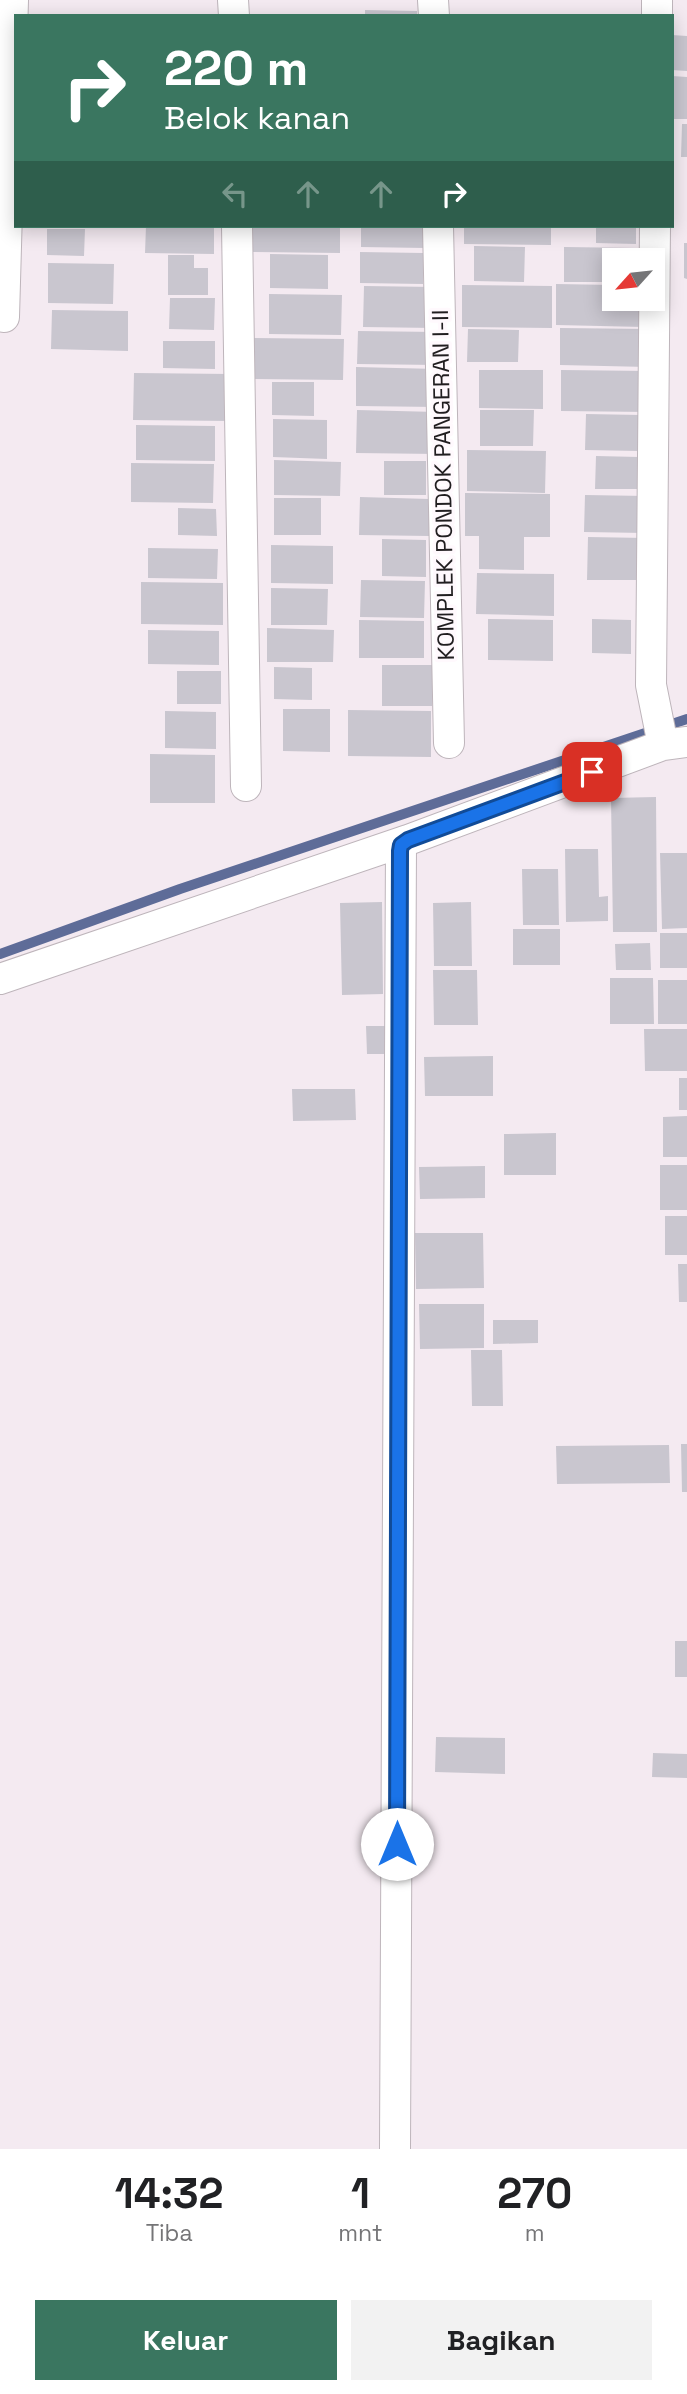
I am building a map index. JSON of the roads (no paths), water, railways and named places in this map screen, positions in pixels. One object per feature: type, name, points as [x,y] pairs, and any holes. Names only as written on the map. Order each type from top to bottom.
[{"type":"street","points":[[5,317],[13,0]]},
{"type":"street","points":[[237,228],[246,786]]},
{"type":"street","name":"KOMPLEK PONDOK PANGERAN I-II","points":[[438,228],[449,743]]},
{"type":"street","points":[[0,979],[408,840],[670,741],[651,685],[655,228]]},
{"type":"street","points":[[395,2149],[400,851],[401,845],[408,840]]},
{"type":"waterway","points":[[0,954],[180,889],[687,719]]}]
